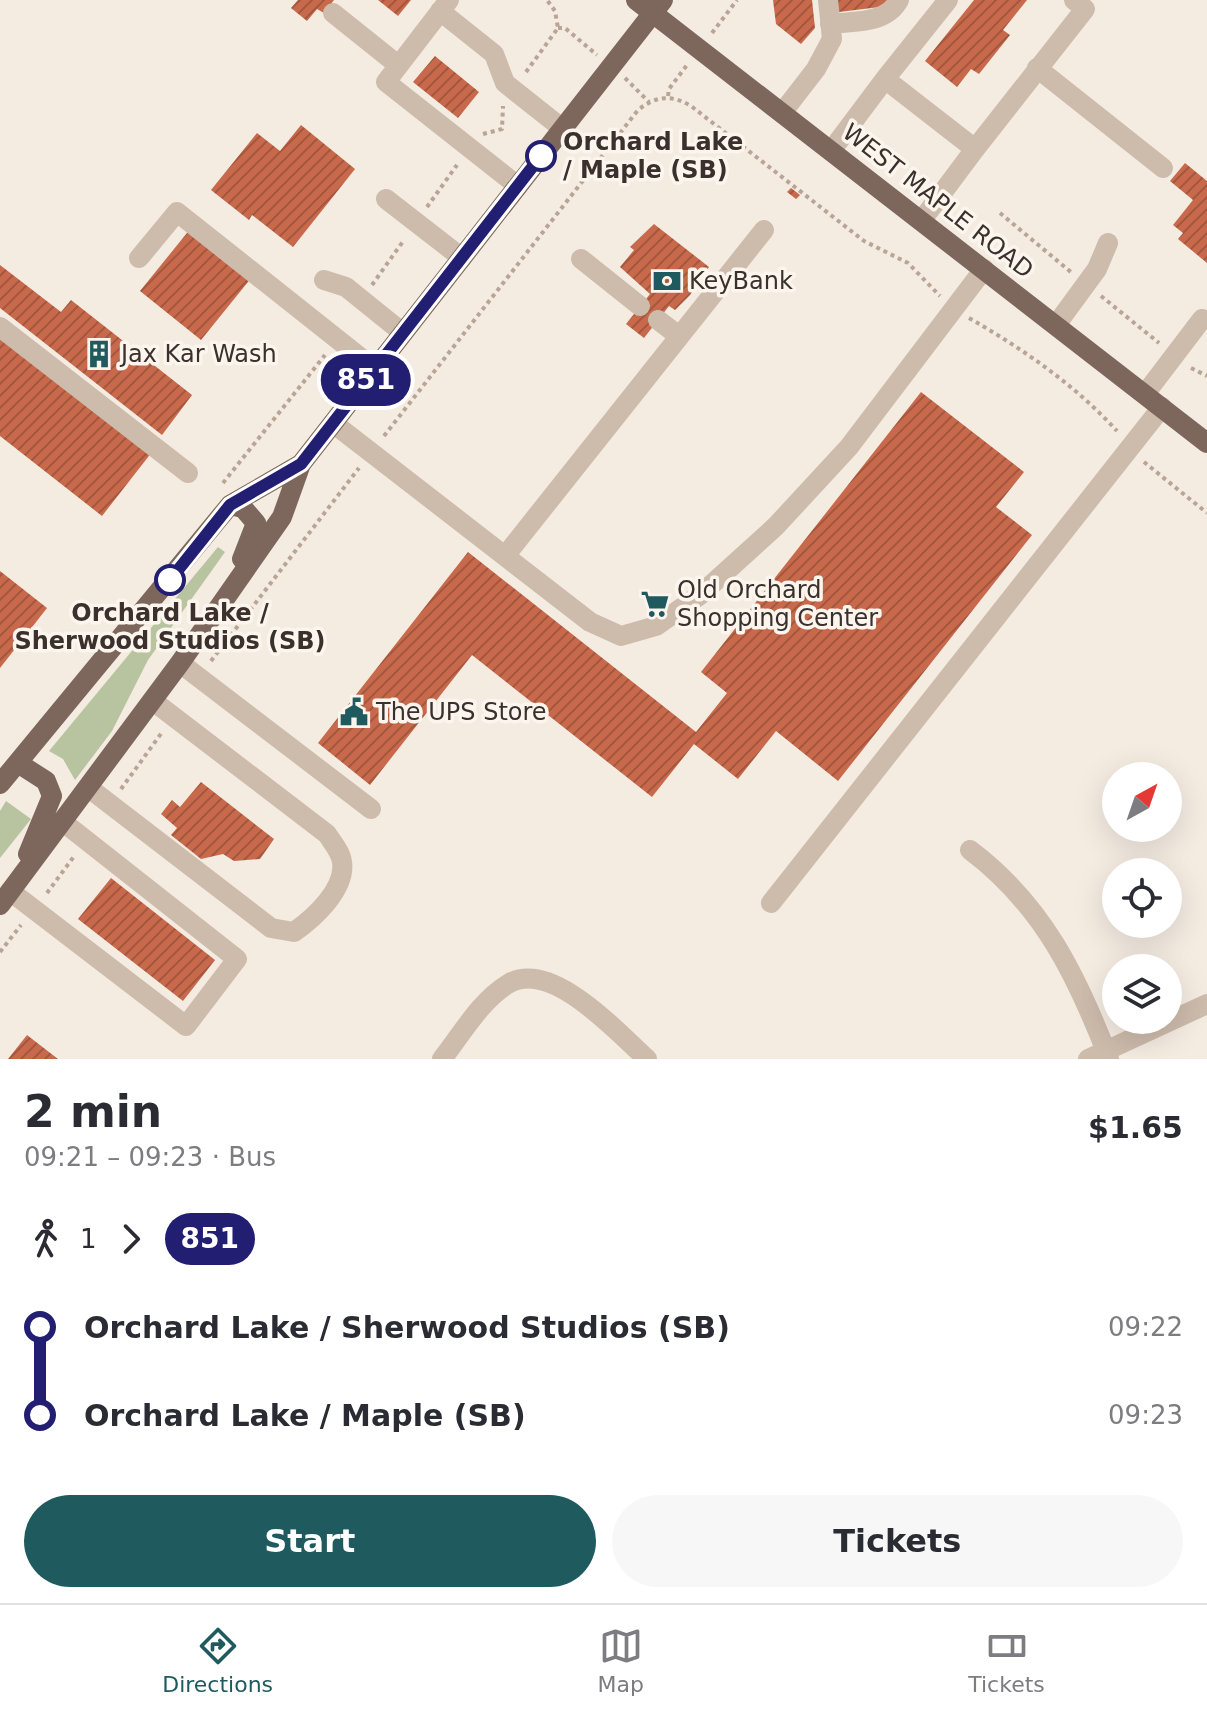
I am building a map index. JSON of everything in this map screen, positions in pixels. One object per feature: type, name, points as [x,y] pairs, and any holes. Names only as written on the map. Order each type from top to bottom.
[{"type":"main road","name":"WEST MAPLE ROAD","points":[[636,0],[658,6],[782,113],[1207,443]]},
{"type":"main road","points":[[9,893],[153,701],[282,517],[301,464],[658,6]]},
{"type":"main road","points":[[0,784],[222,500],[301,464]]},
{"type":"main road","points":[[222,500],[243,508],[256,523],[226,598]]},
{"type":"main road","points":[[9,893],[52,796],[46,781],[18,763]]},
{"type":"street","points":[[782,113],[816,69],[832,39],[828,0]]},
{"type":"street","points":[[830,24],[881,18],[893,11],[899,0]]},
{"type":"street","points":[[831,151],[948,0]]},
{"type":"street","points":[[922,220],[1084,3]]},
{"type":"street","points":[[518,186],[386,82],[444,6],[494,54],[500,77],[563,129]]},
{"type":"street","points":[[333,13],[398,65]]},
{"type":"street","points":[[1037,68],[1163,168]]},
{"type":"street","points":[[885,79],[975,149]]},
{"type":"street","points":[[386,199],[462,258]]},
{"type":"street","points":[[139,258],[177,212],[375,369]]},
{"type":"street","points":[[505,556],[764,230]]},
{"type":"street","points":[[1056,325],[1097,269],[1108,243]]},
{"type":"street","points":[[581,259],[640,306]]},
{"type":"street","points":[[333,423],[590,622],[621,636],[656,626],[700,595],[776,526],[849,447],[984,269]]},
{"type":"street","points":[[324,280],[346,287],[403,333]]},
{"type":"street","points":[[1145,394],[1202,319]]},
{"type":"street","points":[[658,320],[679,336]]},
{"type":"street","points":[[0,327],[188,473]]},
{"type":"street","points":[[771,903],[1162,407]]},
{"type":"street","points":[[180,663],[371,809]]},
{"type":"street","points":[[89,788],[271,928],[294,932],[310,920],[342,879],[342,859],[327,834],[153,701]]},
{"type":"street","points":[[9,893],[186,1026],[237,959],[63,822]]},
{"type":"street","points":[[970,850],[999,872],[1031,906],[1064,954],[1101,1057],[1207,1004]]},
{"type":"street","points":[[442,1059],[482,1008],[509,983],[534,976],[565,989],[647,1059]]},
{"type":"path","points":[[361,299],[469,148],[481,134],[502,129],[504,105],[558,28],[555,11],[547,0]]},
{"type":"path","points":[[558,28],[565,28]]},
{"type":"path","points":[[668,96],[669,89]]},
{"type":"path","points":[[645,95],[649,102]]},
{"type":"path","points":[[199,678],[243,616],[638,110],[649,102],[668,96],[691,106],[864,241],[908,263],[936,293],[997,332],[1063,381],[1099,411],[1165,481],[1207,513]]},
{"type":"path","points":[[222,500],[338,339]]},
{"type":"path","points":[[110,805],[173,716]]},
{"type":"path","points":[[0,952],[85,840]]},
{"type":"green space","points":[[218,547],[225,552],[148,660],[112,731],[75,780],[63,759],[49,751]]},
{"type":"green space","points":[[6,801],[31,819],[0,858],[0,811]]},
{"type":"building","points":[[298,0],[334,0],[324,13],[317,9],[307,21],[291,8]]},
{"type":"building","points":[[378,0],[411,0],[398,16]]},
{"type":"building","points":[[773,0],[812,0],[815,28],[801,44],[776,24]]},
{"type":"building","points":[[837,0],[888,0],[888,6],[839,12]]},
{"type":"building","points":[[974,0],[1027,0],[1003,30],[1010,35],[979,74],[971,69],[957,87],[925,61]]},
{"type":"building","points":[[435,56],[479,92],[458,118],[413,82]]},
{"type":"building","points":[[301,125],[355,169],[293,247],[252,215],[249,220],[211,190],[257,133],[280,151]]},
{"type":"building","points":[[1185,163],[1207,181],[1207,263],[1178,239],[1183,233],[1173,225],[1193,200],[1170,181]]},
{"type":"building","points":[[791,188],[800,195],[796,199],[787,192]]},
{"type":"building","name":"KeyBank","points":[[654,224],[709,267],[690,295],[675,310],[669,306],[644,338],[626,324],[650,294],[620,267],[634,250],[630,247]]},
{"type":"building","points":[[191,228],[252,277],[201,340],[140,291]]},
{"type":"building","name":"Jax Kar Wash","points":[[0,265],[61,312],[71,300],[192,395],[162,435],[0,308]]},
{"type":"building","points":[[0,334],[152,452],[102,516],[0,436]]},
{"type":"building","points":[[921,392],[1024,472],[996,507],[1032,535],[838,781],[776,731],[738,779],[694,744],[652,797],[472,655],[370,785],[318,743],[468,552],[696,732],[727,693],[701,672]]},
{"type":"building","points":[[0,571],[47,608],[0,668]]},
{"type":"building","points":[[201,782],[274,839],[260,859],[234,861],[223,854],[201,859],[171,835],[177,828],[161,814],[172,800],[180,807]]},
{"type":"building","points":[[111,878],[215,960],[183,1001],[78,919]]},
{"type":"building","points":[[27,1035],[58,1059],[8,1059]]},
{"type":"bus line","name":"851","points":[[170,580],[230,505],[301,464],[541,156]]},
{"type":"place","name":"Orchard Lake / Maple (SB)","points":[[541,156]]},
{"type":"place","name":"KeyBank","points":[[667,281]]},
{"type":"place","name":"Jax Kar Wash","points":[[99,354]]},
{"type":"place","name":"Orchard Lake / Sherwood Studios (SB)","points":[[170,580]]},
{"type":"place","name":"Old Orchard Shopping Center","points":[[655,604]]},
{"type":"place","name":"The UPS Store","points":[[354,712]]}]
